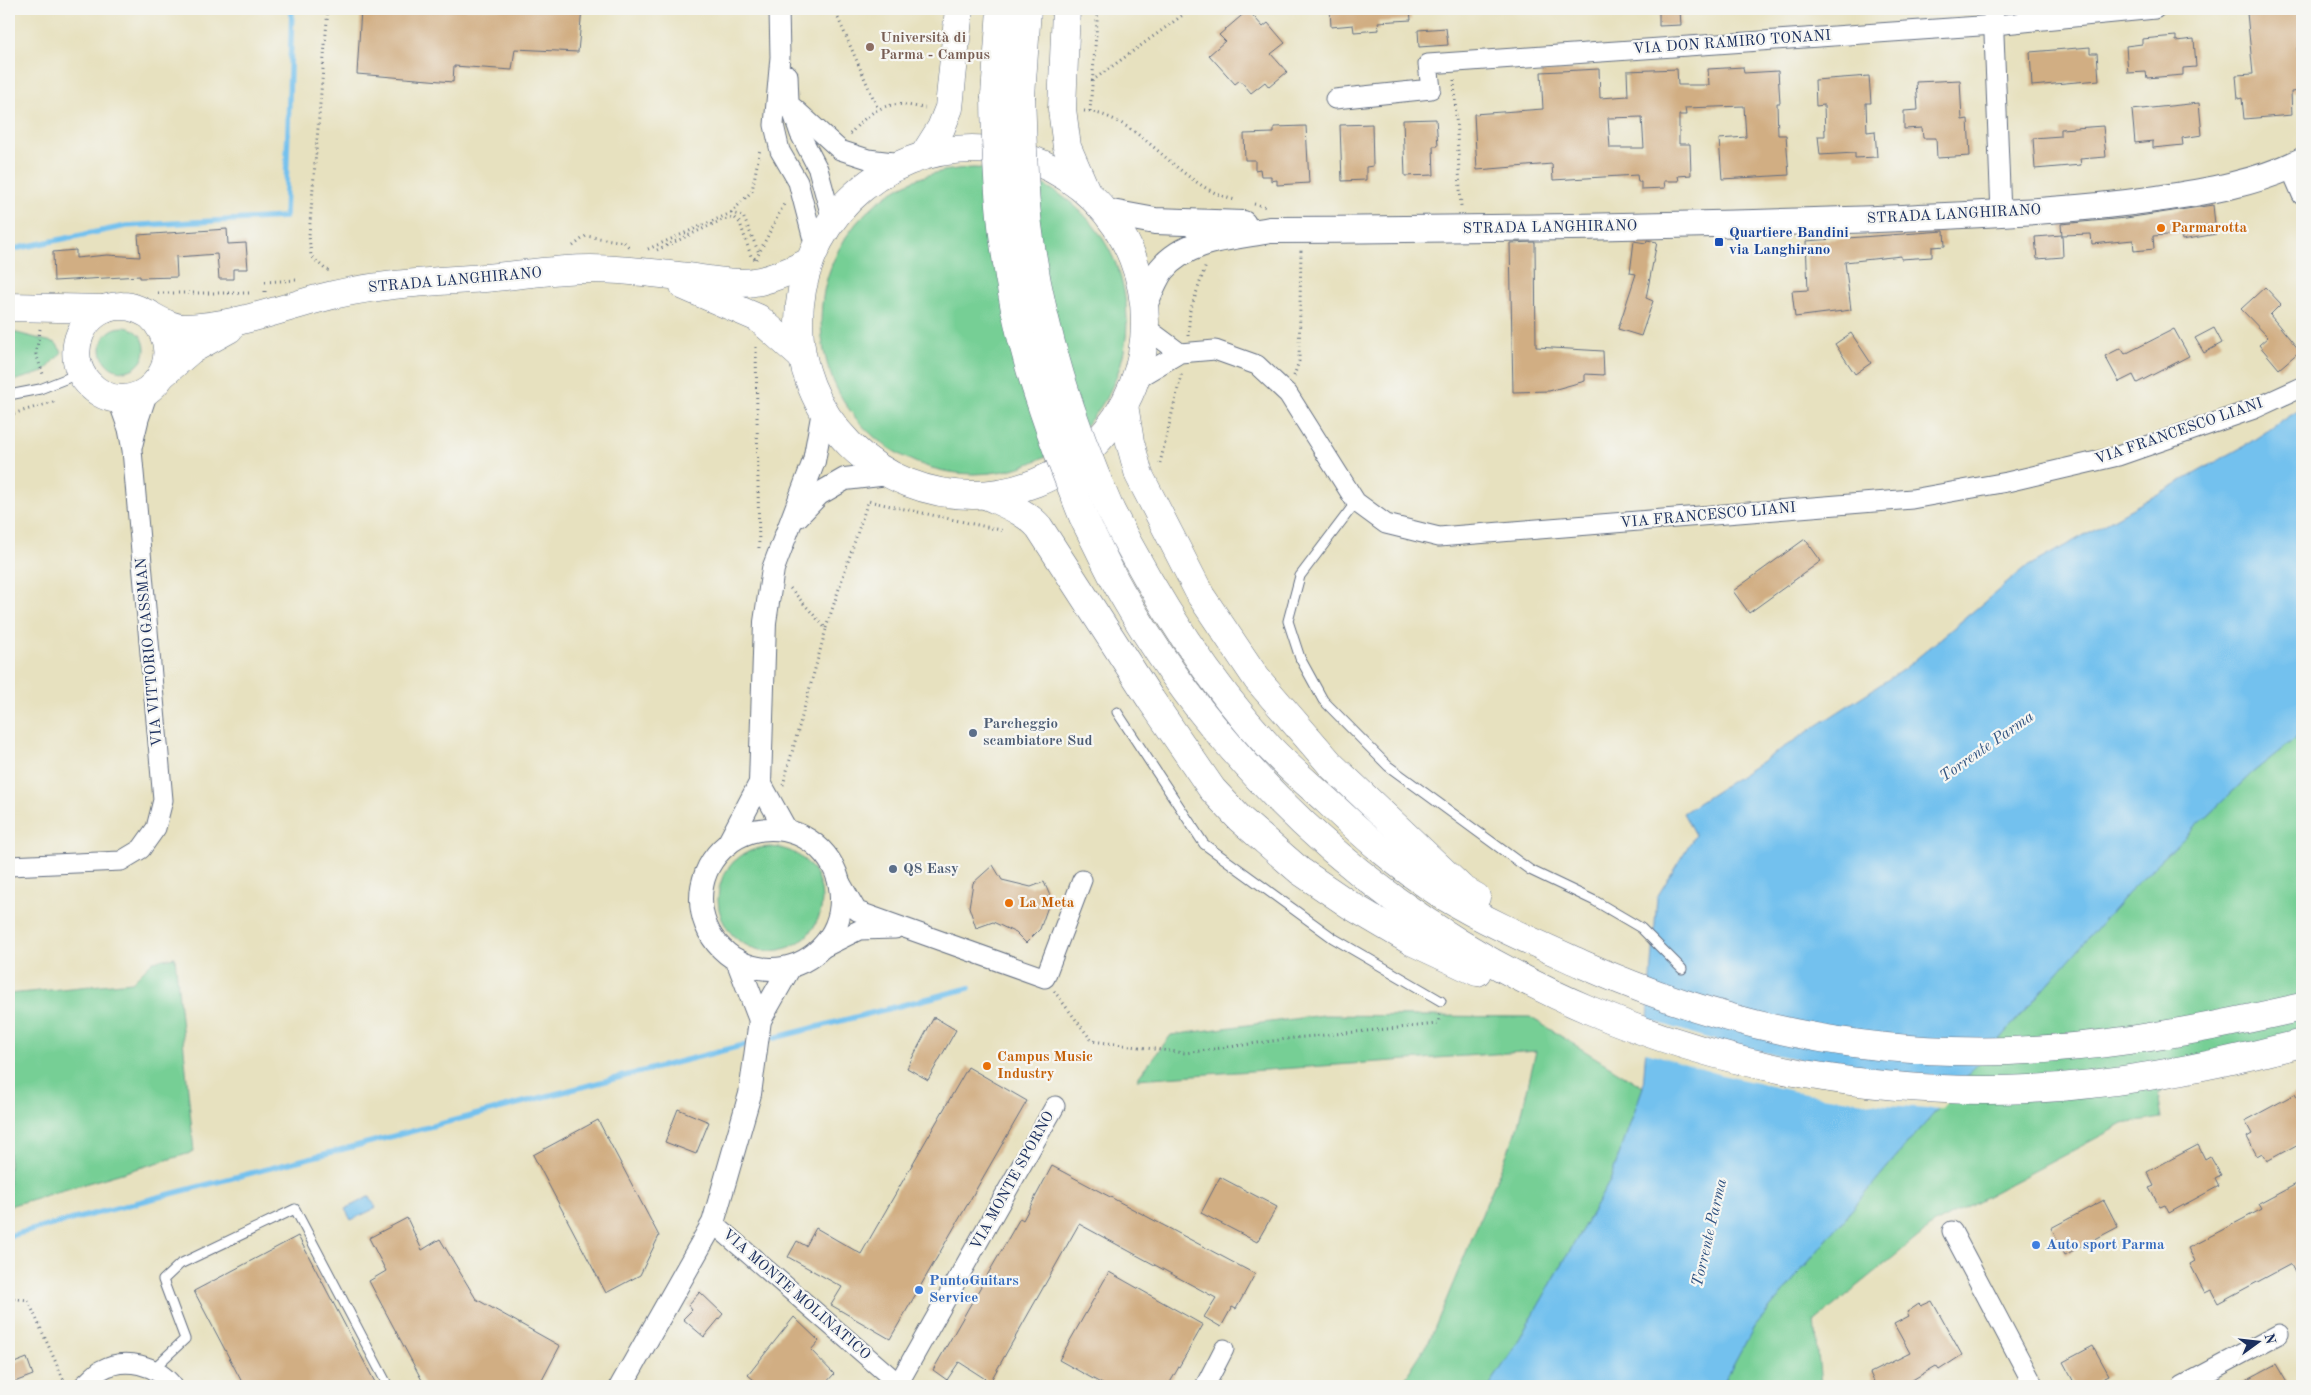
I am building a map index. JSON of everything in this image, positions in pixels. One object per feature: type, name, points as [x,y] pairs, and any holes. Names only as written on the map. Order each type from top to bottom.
[{"type":"main road","points":[[913,159],[941,128],[949,108],[959,9]]},
{"type":"main road","points":[[1001,9],[994,96],[999,204],[1006,259],[1027,361],[1059,456],[1084,519],[1119,589],[1155,646],[1229,745],[1279,800],[1331,849],[1385,892],[1436,929],[1480,956],[1576,1005],[1621,1024],[1684,1045],[1759,1066],[1808,1076],[1877,1085],[1942,1089],[2034,1089],[2158,1074],[2302,1043]]},
{"type":"main road","points":[[1026,9],[1021,96],[1028,224],[1041,304],[1071,416],[1109,507],[1150,586],[1177,628],[1211,675],[1278,755],[1372,843],[1443,895],[1522,937],[1604,973],[1636,987],[1747,1023],[1815,1037],[1884,1047],[1955,1052],[2023,1051],[2088,1046],[2150,1037],[2302,1007]]},
{"type":"main road","points":[[1066,9],[1062,109],[1067,147],[1086,191]]},
{"type":"main road","name":"STRADA LANGHIRANO","points":[[1145,316],[1140,280],[1132,256],[1121,233],[1106,212],[1086,191],[1063,174],[1037,161],[1010,152],[981,148],[953,149],[913,159],[863,187],[832,220],[812,255],[801,293],[799,325],[802,356],[824,411],[847,441],[863,457],[888,474],[919,487],[952,494],[986,495],[1028,486],[1066,468],[1099,440],[1124,405],[1136,379],[1145,316],[1160,271],[1176,257],[1216,239],[1271,219]]},
{"type":"main road","name":"STRADA LANGHIRANO","points":[[1106,212],[1155,221],[1248,224],[1271,219],[1300,230],[1662,227],[2001,214],[2107,206],[2199,193],[2247,181],[2296,164]]},
{"type":"main road","name":"STRADA LANGHIRANO","points":[[9,307],[105,309],[120,306],[135,307],[167,325],[182,328],[222,324],[335,294],[379,286],[590,269],[640,258],[722,282],[758,282],[786,273],[812,255]]},
{"type":"main road","name":"STRADA LANGHIRANO","points":[[640,258],[699,292],[758,318],[802,356]]},
{"type":"main road","points":[[105,309],[94,315],[80,332],[76,353],[81,373],[96,390],[116,398]]},
{"type":"main road","points":[[9,311],[58,320],[80,332]]},
{"type":"main road","points":[[149,314],[158,323],[165,335],[168,348],[167,361],[156,382]]},
{"type":"main road","name":"STRADA LANGHIRANO","points":[[116,398],[139,395],[191,350],[207,339],[265,314]]},
{"type":"main road","points":[[1124,405],[1130,442],[1139,474],[1201,596],[1257,679],[1332,766],[1462,889],[1604,973]]},
{"type":"main road","points":[[986,495],[1018,510],[1032,519],[1039,527],[1212,789],[1247,826],[1300,871],[1350,906],[1411,941],[1540,1000],[1576,1005]]},
{"type":"street","points":[[779,9],[780,57],[774,125],[780,151],[798,182],[812,255]]},
{"type":"street","points":[[789,9],[789,102],[800,134],[818,169],[832,220]]},
{"type":"street","name":"VIA DON RAMIRO TONANI","points":[[1335,99],[1431,88],[1428,64],[1994,17],[2155,9]]},
{"type":"street","points":[[1994,17],[2001,214]]},
{"type":"street","points":[[789,102],[810,125],[840,150],[868,160],[913,159]]},
{"type":"street","points":[[2296,164],[2302,195]]},
{"type":"street","points":[[1145,316],[1183,353]]},
{"type":"street","name":"VIA FRANCESCO LIANI","points":[[1136,379],[1183,353],[1215,350],[1257,365],[1288,394],[1356,502],[1386,524],[1438,537],[1912,499],[2007,482],[2118,456],[2254,409],[2302,387]]},
{"type":"street","name":"VIA VITTORIO GASSMAN","points":[[132,450],[139,419],[156,382]]},
{"type":"street","name":"VIA VITTORIO GASSMAN","points":[[9,866],[121,861],[141,849],[156,828],[163,800],[132,450],[128,429],[116,398]]},
{"type":"street","points":[[824,411],[814,461],[773,569],[765,622],[760,783],[728,844],[712,861],[704,882],[702,904],[707,927],[720,946],[737,960],[754,967],[772,969],[790,967],[859,930],[906,929]]},
{"type":"street","points":[[792,522],[819,494],[845,479],[888,474]]},
{"type":"street","points":[[760,783],[781,821],[819,847],[830,861],[857,911],[1045,978],[1082,880]]},
{"type":"street","points":[[728,844],[781,821]]},
{"type":"street","points":[[819,950],[831,935],[839,917],[842,898],[838,878]]},
{"type":"street","points":[[737,960],[760,1020]]},
{"type":"street","points":[[620,1386],[713,1223],[750,1094],[760,1020],[790,967]]},
{"type":"street","name":"VIA MONTE SPORNO","points":[[899,1386],[1055,1106]]},
{"type":"street","name":"VIA MONTE MOLINATICO","points":[[713,1223],[899,1386]]},
{"type":"street","points":[[1952,1232],[2034,1386]]},
{"type":"street","points":[[2182,1386],[2279,1334]]},
{"type":"street","points":[[1205,1386],[1224,1349]]},
{"type":"street","points":[[83,1386],[101,1370],[120,1364],[134,1363],[153,1369],[166,1378],[173,1386]]},
{"type":"lane","points":[[9,395],[40,389],[81,373]]},
{"type":"lane","points":[[1356,502],[1300,576],[1288,621],[1300,658],[1323,700],[1388,766],[1530,870],[1595,902],[1641,928],[1682,969]]},
{"type":"lane","points":[[1117,712],[1204,844],[1333,938],[1441,1001]]},
{"type":"lane","points":[[153,1369],[185,1338],[163,1280],[180,1264],[295,1209],[388,1386]]},
{"type":"path","points":[[328,9],[309,235],[311,256],[326,270],[341,273]]},
{"type":"path","points":[[834,9],[878,109]]},
{"type":"path","points":[[1090,111],[1098,9]]},
{"type":"path","points":[[1092,81],[1191,9]]},
{"type":"path","points":[[1453,62],[1463,229]]},
{"type":"path","points":[[840,150],[859,123],[878,109],[894,104],[949,108]]},
{"type":"path","points":[[1062,109],[1090,111],[1115,119],[1196,183],[1224,197],[1243,202]]},
{"type":"path","points":[[758,282],[756,259],[798,182]]},
{"type":"path","points":[[1252,204],[1271,219]]},
{"type":"path","points":[[566,247],[574,245],[586,236],[624,242],[640,258],[646,250],[731,213],[743,216],[759,253]]},
{"type":"path","points":[[1288,394],[1299,361],[1300,230]]},
{"type":"path","points":[[1183,353],[1190,311],[1206,262]]},
{"type":"path","points":[[758,318],[754,366],[758,548],[773,569],[826,629],[781,821]]},
{"type":"path","points":[[1045,978],[1092,1041],[1184,1053],[1294,1038],[1438,1024],[1441,1001]]},
{"type":"path","points":[[9,1298],[28,1300],[66,1386]]},
{"type":"green space","points":[[974,168],[1004,171],[1033,180],[1059,194],[1082,213],[1101,236],[1115,262],[1124,291],[1127,321],[1124,351],[1115,380],[1101,406],[1082,429],[1059,448],[1033,462],[1004,471],[974,474],[944,471],[915,462],[889,448],[866,429],[847,406],[833,380],[824,351],[821,321],[824,291],[833,262],[847,236],[866,213],[889,194],[915,180],[944,171]]},
{"type":"green space","points":[[123,327],[135,331],[141,337],[145,349],[141,361],[135,367],[123,371],[111,367],[105,361],[101,349],[105,337],[111,331]]},
{"type":"green space","points":[[9,331],[56,343],[62,352],[44,372],[9,382]]},
{"type":"green space","points":[[2302,733],[2302,1057],[2161,1088],[2161,1093],[2158,1094],[2162,1118],[2123,1124],[1934,1224],[1815,1321],[1821,1386],[1722,1386],[1754,1327],[1894,1159],[2133,887],[2252,773]]},
{"type":"green space","points":[[770,847],[790,851],[807,862],[818,879],[822,899],[818,919],[807,936],[790,947],[770,951],[750,947],[733,936],[722,919],[718,899],[722,879],[733,862],[750,851]]},
{"type":"green space","points":[[175,957],[194,1152],[9,1206],[9,994],[132,982],[153,961]]},
{"type":"green space","points":[[1323,1015],[1530,1017],[1643,1087],[1610,1181],[1510,1355],[1489,1386],[1400,1386],[1430,1339],[1519,1125],[1536,1051],[1137,1079],[1171,1035]]},
{"type":"water","name":"Torrente Parma","points":[[2302,408],[2302,733],[2252,773],[2133,887],[1894,1159],[1754,1327],[1722,1386],[1489,1386],[1510,1355],[1610,1181],[1643,1087],[1657,897],[1695,835],[1683,813],[1904,669],[2025,568],[2246,445]]},
{"type":"water","points":[[370,1196],[376,1208],[351,1220],[345,1209]]},
{"type":"pier","points":[[1646,1019],[1733,1046],[1850,1070],[1968,1078],[1941,1109],[1887,1105],[1806,1094],[1722,1075],[1643,1051]]},
{"type":"building","points":[[361,9],[582,9],[578,52],[515,49],[512,70],[454,66],[453,82],[357,74]]},
{"type":"building","points":[[1330,9],[1410,9],[1411,20],[1378,22],[1379,30],[1354,32],[1353,25],[1331,27]]},
{"type":"building","points":[[2302,9],[2302,48],[2297,48],[2301,91],[2291,92],[2292,115],[2244,119],[2242,98],[2238,99],[2236,75],[2253,74],[2247,13]]},
{"type":"building","points":[[1248,10],[1263,27],[1268,23],[1285,43],[1271,54],[1287,72],[1269,87],[1265,82],[1251,93],[1240,80],[1235,84],[1209,55],[1225,41],[1219,35]]},
{"type":"building","points":[[1680,10],[1681,25],[1659,26],[1659,11]]},
{"type":"building","points":[[1446,28],[1448,45],[1419,47],[1418,30]]},
{"type":"building","points":[[2176,36],[2176,41],[2194,39],[2196,67],[2183,68],[2183,75],[2147,78],[2146,72],[2128,73],[2126,46],[2142,44],[2142,39]]},
{"type":"building","points":[[2090,47],[2090,53],[2097,53],[2099,80],[2032,86],[2030,52]]},
{"type":"building","points":[[1743,67],[1744,73],[1778,71],[1780,103],[1777,103],[1778,135],[1786,135],[1789,175],[1722,179],[1719,139],[1746,137],[1744,106],[1685,108],[1686,115],[1679,115],[1679,144],[1690,144],[1691,175],[1678,176],[1679,181],[1664,181],[1665,188],[1641,189],[1641,182],[1638,182],[1637,175],[1553,180],[1552,164],[1477,170],[1474,114],[1543,109],[1541,72],[1599,69],[1600,98],[1628,96],[1627,71],[1677,69],[1678,85],[1709,85],[1708,69]],"holes":[[[1642,117],[1644,148],[1610,148],[1608,118]]]},
{"type":"building","points":[[1869,76],[1871,103],[1866,103],[1867,132],[1875,131],[1877,157],[1855,158],[1855,153],[1820,155],[1818,136],[1825,136],[1824,105],[1816,106],[1815,80]]},
{"type":"building","points":[[1960,80],[1962,120],[1968,119],[1970,156],[1937,158],[1936,138],[1923,138],[1922,128],[1904,129],[1904,111],[1918,110],[1916,82]]},
{"type":"building","points":[[2199,103],[2202,135],[2182,138],[2183,145],[2153,148],[2153,141],[2135,143],[2132,110]]},
{"type":"building","points":[[1436,119],[1438,146],[1433,146],[1434,175],[1405,176],[1403,120]]},
{"type":"building","points":[[1372,124],[1373,166],[1366,167],[1366,180],[1342,181],[1340,125]]},
{"type":"building","points":[[1306,126],[1309,183],[1277,185],[1277,180],[1271,181],[1271,176],[1261,176],[1260,169],[1255,170],[1255,160],[1245,160],[1244,134],[1274,133],[1274,127]]},
{"type":"building","points":[[2103,126],[2106,157],[2080,159],[2081,165],[2035,169],[2033,138],[2061,136],[2061,129]]},
{"type":"building","points":[[2213,205],[2216,234],[2182,240],[2181,234],[2153,236],[2154,249],[2134,251],[2133,240],[2092,244],[2091,234],[2062,235],[2061,224],[2126,218]]},
{"type":"building","points":[[227,229],[228,244],[246,243],[248,269],[233,269],[233,279],[219,279],[217,254],[176,257],[177,277],[140,278],[140,276],[54,281],[53,252],[76,250],[76,258],[107,255],[140,257],[138,235]]},
{"type":"building","points":[[1944,231],[1945,246],[1932,247],[1932,257],[1901,259],[1901,256],[1845,262],[1851,310],[1795,317],[1792,291],[1808,290],[1806,241]]},
{"type":"building","points":[[2062,235],[2063,257],[2037,259],[2035,237]]},
{"type":"building","points":[[1647,240],[1657,242],[1646,298],[1653,301],[1641,336],[1618,329],[1636,274],[1630,273],[1634,241],[1646,243]]},
{"type":"building","points":[[1535,242],[1536,347],[1603,351],[1604,375],[1585,374],[1585,381],[1549,391],[1513,392],[1510,243]]},
{"type":"building","points":[[2265,287],[2281,304],[2270,315],[2300,351],[2279,369],[2259,345],[2268,337],[2241,309]]},
{"type":"building","points":[[2214,328],[2222,343],[2204,353],[2195,338]]},
{"type":"building","points":[[2174,329],[2189,356],[2137,383],[2133,375],[2119,382],[2105,356],[2121,348],[2125,354]]},
{"type":"building","points":[[1851,333],[1871,363],[1855,374],[1835,344]]},
{"type":"building","points":[[1805,539],[1821,561],[1749,613],[1733,591]]},
{"type":"building","points":[[993,865],[1002,880],[1031,887],[1044,882],[1051,898],[1040,929],[1026,943],[1016,933],[993,922],[976,928],[969,907],[973,883]]},
{"type":"building","points":[[934,1017],[956,1030],[928,1080],[907,1068]]},
{"type":"building","points":[[968,1067],[1027,1101],[890,1339],[831,1305],[842,1287],[788,1257],[797,1241],[806,1246],[816,1228],[861,1254]]},
{"type":"building","points":[[2295,1094],[2302,1107],[2302,1142],[2267,1161],[2262,1153],[2257,1156],[2247,1137],[2252,1134],[2245,1121]]},
{"type":"building","points":[[678,1109],[709,1122],[696,1154],[665,1142]]},
{"type":"building","points":[[598,1120],[659,1236],[640,1275],[606,1293],[533,1155]]},
{"type":"building","points":[[2198,1145],[2205,1159],[2210,1156],[2221,1175],[2215,1178],[2219,1186],[2169,1213],[2165,1205],[2160,1207],[2149,1188],[2154,1186],[2147,1172]]},
{"type":"building","points":[[1052,1166],[1255,1274],[1236,1309],[1232,1307],[1221,1327],[1204,1317],[1216,1298],[1079,1224],[990,1382],[959,1362],[947,1380],[933,1370],[1020,1218],[1023,1220]]},
{"type":"building","points":[[1220,1177],[1277,1207],[1257,1242],[1201,1213]]},
{"type":"building","points":[[2302,1181],[2302,1285],[2291,1264],[2218,1303],[2211,1290],[2205,1293],[2190,1264],[2195,1261],[2188,1248],[2262,1209],[2259,1204]]},
{"type":"building","points":[[2104,1200],[2118,1227],[2065,1255],[2051,1228]]},
{"type":"building","points":[[407,1218],[422,1250],[440,1239],[476,1299],[560,1346],[539,1386],[425,1386],[369,1281],[386,1271],[369,1238]]},
{"type":"building","points":[[298,1236],[377,1386],[244,1386],[194,1291]]},
{"type":"building","points":[[1109,1272],[1203,1325],[1168,1386],[1106,1386],[1059,1360]]},
{"type":"building","points":[[700,1292],[723,1314],[704,1337],[683,1319],[692,1310],[688,1305]]},
{"type":"building","points":[[1932,1301],[1962,1355],[1939,1370],[1936,1366],[1909,1382],[1911,1386],[1876,1386],[1870,1373],[1910,1353],[1894,1324],[1909,1316],[1907,1312],[1919,1304],[1921,1306]]},
{"type":"building","points":[[794,1317],[819,1341],[811,1350],[834,1374],[823,1386],[761,1386],[748,1375]]},
{"type":"building","points":[[2093,1346],[2109,1375],[2087,1386],[2076,1386],[2063,1362]]},
{"type":"building","points":[[27,1358],[33,1375],[9,1384],[9,1365]]},
{"type":"building","points":[[2276,1364],[2289,1386],[2235,1386]]},
{"type":"waterway","points":[[9,250],[126,226],[285,217],[292,9]]},
{"type":"waterway","points":[[774,1038],[969,988]]},
{"type":"waterway","points":[[9,1236],[744,1045]]},
{"type":"place","name":"Università di Parma - Campus","points":[[870,47]]},
{"type":"place","name":"Parmarotta","points":[[2161,228]]},
{"type":"place","name":"Quartiere Bandini via Langhirano","points":[[1719,242]]},
{"type":"place","name":"Parcheggio scambiatore Sud","points":[[973,733]]},
{"type":"place","name":"Q8 Easy","points":[[893,869]]},
{"type":"place","name":"La Meta","points":[[1009,903]]},
{"type":"place","name":"Campus Music Industry","points":[[987,1066]]},
{"type":"place","name":"Auto sport Parma","points":[[2036,1245]]},
{"type":"place","name":"PuntoGuitars Service","points":[[919,1290]]}]
